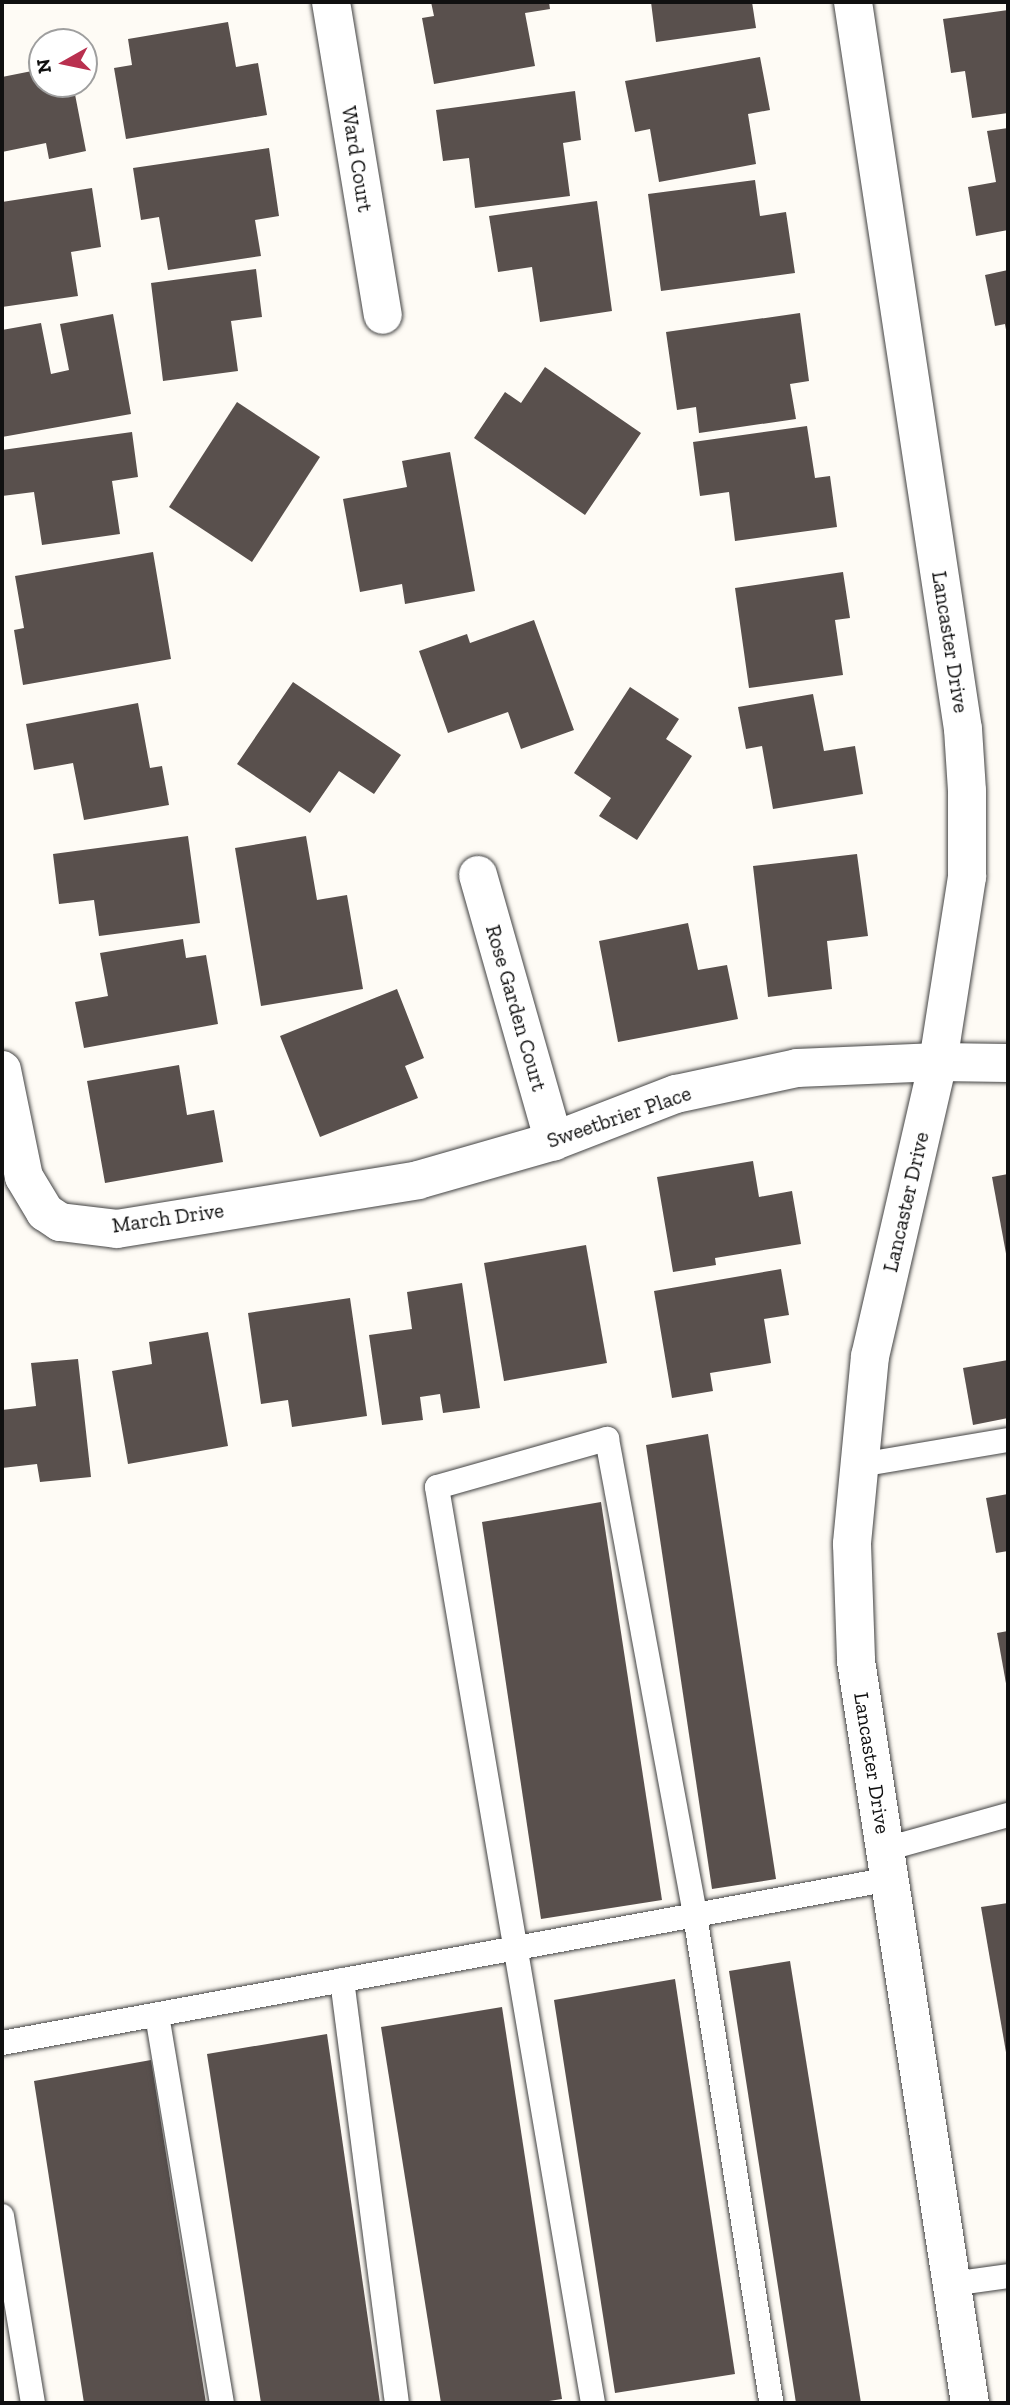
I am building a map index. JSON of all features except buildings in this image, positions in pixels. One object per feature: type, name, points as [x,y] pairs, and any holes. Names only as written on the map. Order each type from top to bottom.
[{"type":"street","name":"Ward Court","points":[[331,2],[383,315]]},
{"type":"street","name":"Lancaster Drive","points":[[853,2],[963,729],[968,791],[967,877],[938,1062],[870,1356],[852,1544],[856,1661],[970,2403]]},
{"type":"street","name":"Rose Garden Court","points":[[478,875],[554,1141]]},
{"type":"street","name":"Sweetbrier Place","points":[[276,1203],[418,1180],[554,1141],[676,1094],[797,1068],[938,1062],[1008,1063]]},
{"type":"street","name":"March Drive","points":[[2,1070],[24,1177],[46,1212],[60,1222],[117,1229],[276,1203]]},
{"type":"lane","points":[[593,2403],[437,1487],[607,1439],[695,1915],[771,2403]]},
{"type":"lane","points":[[860,1465],[1008,1440]]},
{"type":"lane","points":[[2,2043],[695,1915],[888,1864],[1008,1815]]},
{"type":"lane","points":[[342,1980],[397,2403]]},
{"type":"lane","points":[[157,2015],[222,2403]]},
{"type":"lane","points":[[2,2216],[33,2403]]},
{"type":"lane","points":[[952,2284],[1008,2276]]}]
